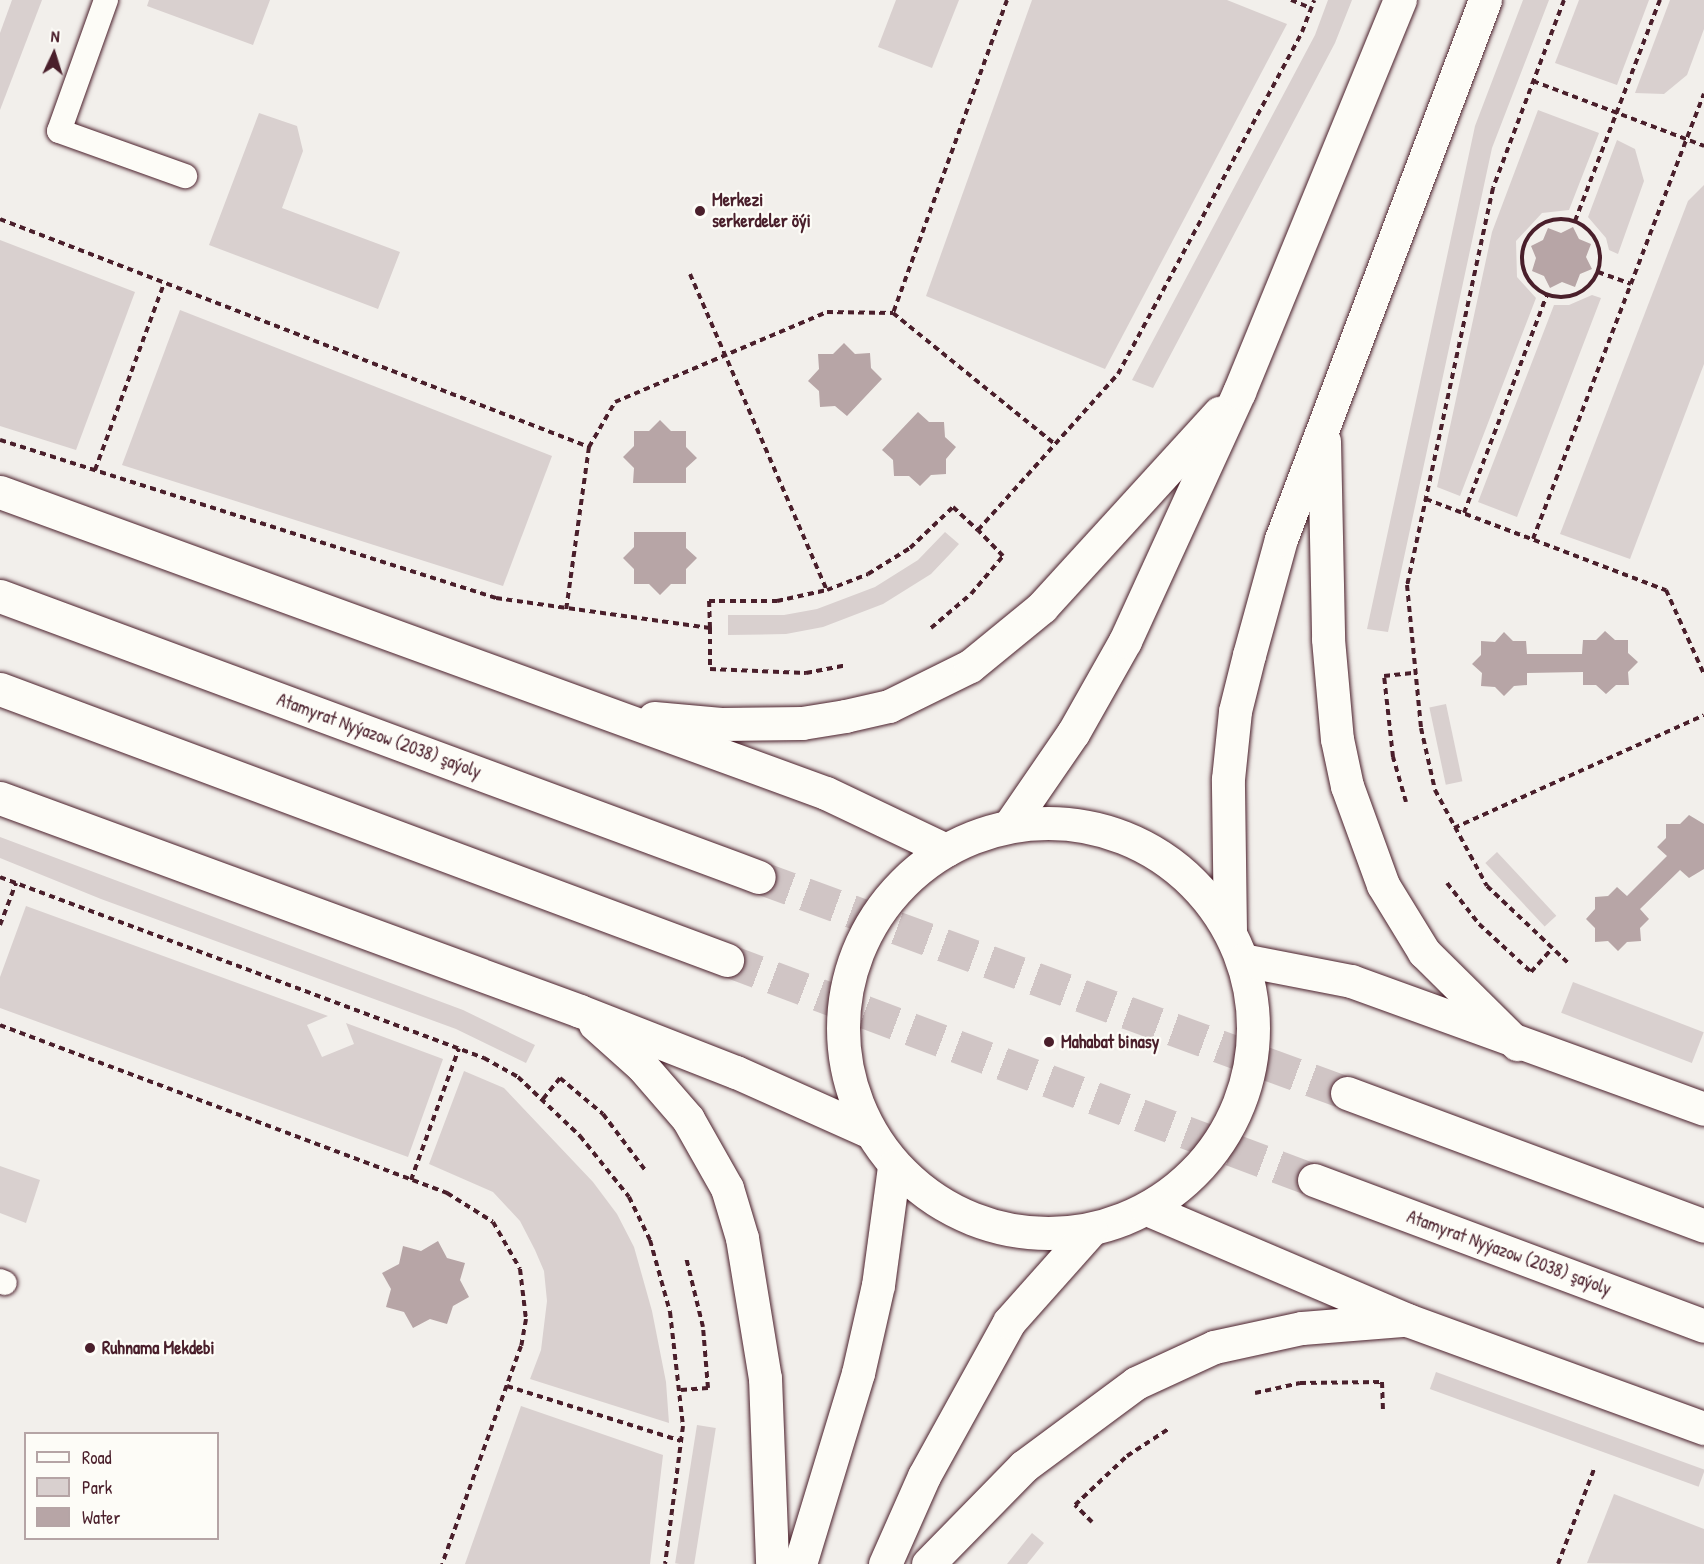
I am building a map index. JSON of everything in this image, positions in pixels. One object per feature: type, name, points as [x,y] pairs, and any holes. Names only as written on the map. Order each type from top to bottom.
[{"type":"main road","points":[[1009,826],[1072,733],[1125,641],[1239,392],[1400,0]]},
{"type":"main road","points":[[1230,931],[1228,779],[1235,711],[1281,539],[1485,0]]},
{"type":"main road","points":[[609,714],[722,724],[802,723],[889,706],[970,666],[1042,607],[1239,392]]},
{"type":"main road","points":[[1324,421],[1328,639],[1337,739],[1347,786],[1383,885],[1424,952],[1517,1044]]},
{"type":"main road","points":[[0,492],[825,793],[946,850]]},
{"type":"main road","name":"Atamyrat Nyýazow (2038) şaýoly","points":[[0,596],[759,877]]},
{"type":"main road","points":[[0,689],[727,960]]},
{"type":"main road","points":[[0,798],[580,1011],[736,1072],[870,1132]]},
{"type":"main road","points":[[1061,823],[1112,833],[1160,855],[1200,888],[1230,931],[1243,960],[1254,1018],[1249,1075],[1228,1129],[1193,1175],[1147,1209],[1090,1230],[1037,1233],[984,1224],[936,1200],[894,1166],[870,1132],[849,1082],[842,1028],[849,975],[870,925],[902,882],[946,850],[1009,826],[1061,823]]},
{"type":"main road","points":[[1243,960],[1351,981],[1517,1044],[1704,1109]]},
{"type":"main road","points":[[580,1011],[642,1066],[688,1119],[727,1188],[742,1238],[765,1378],[772,1564]]},
{"type":"main road","points":[[1347,1094],[1704,1226]]},
{"type":"main road","points":[[800,1564],[858,1373],[878,1285],[894,1166]]},
{"type":"main road","name":"Atamyrat Nyýazow (2038) şaýoly","points":[[1314,1180],[1704,1326]]},
{"type":"main road","points":[[1147,1209],[1407,1320],[1704,1428]]},
{"type":"main road","points":[[885,1564],[924,1476],[1009,1322],[1090,1230]]},
{"type":"main road","points":[[928,1564],[1024,1466],[1136,1383],[1214,1347],[1302,1328],[1407,1320]]},
{"type":"lane","points":[[106,0],[59,131],[185,176]]},
{"type":"path","points":[[893,313],[1007,0]]},
{"type":"path","points":[[1291,0],[1311,8]]},
{"type":"path","points":[[978,530],[1118,374],[1314,0]]},
{"type":"path","points":[[1564,0],[1493,188],[1407,585],[1424,750],[1454,828],[1487,886],[1568,963]]},
{"type":"path","points":[[1575,221],[1660,0]]},
{"type":"path","points":[[1533,81],[1704,146]]},
{"type":"path","points":[[1533,539],[1704,94]]},
{"type":"path","points":[[0,219],[589,447]]},
{"type":"path","points":[[1545,221],[1575,221],[1598,242],[1598,272],[1578,294],[1547,295],[1525,274],[1524,244],[1545,221]]},
{"type":"path","points":[[1598,272],[1631,284]]},
{"type":"path","points":[[690,274],[827,590]]},
{"type":"path","points":[[95,470],[165,283]]},
{"type":"path","points":[[1464,513],[1547,295]]},
{"type":"path","points":[[567,610],[589,447],[615,402],[827,312],[893,313],[1055,444]]},
{"type":"path","points":[[0,440],[496,598],[567,610],[710,628]]},
{"type":"path","points":[[1426,498],[1666,590],[1704,674]]},
{"type":"path","points":[[843,666],[771,674],[710,669],[709,601],[777,601],[827,590],[868,574],[910,548],[953,507],[1003,556],[971,594],[931,628]]},
{"type":"path","points":[[1406,802],[1392,749],[1384,676],[1415,674]]},
{"type":"path","points":[[1454,828],[1704,715]]},
{"type":"path","points":[[0,877],[459,1048],[518,1077],[543,1099],[629,1197],[650,1240],[670,1312],[681,1390],[681,1441],[665,1564]]},
{"type":"path","points":[[0,925],[16,883]]},
{"type":"path","points":[[1447,883],[1479,924],[1531,972],[1552,949]]},
{"type":"path","points":[[0,1025],[411,1180],[479,1210],[515,1255],[525,1283],[526,1319],[507,1386],[442,1564]]},
{"type":"path","points":[[411,1180],[459,1048]]},
{"type":"path","points":[[543,1099],[560,1078],[603,1114],[645,1170]]},
{"type":"path","points":[[681,1390],[708,1388],[703,1328],[686,1257]]},
{"type":"path","points":[[1255,1393],[1300,1383],[1382,1382],[1383,1411]]},
{"type":"path","points":[[507,1386],[681,1441]]},
{"type":"path","points":[[1092,1522],[1075,1505],[1127,1456],[1170,1428]]},
{"type":"path","points":[[1558,1564],[1594,1469]]},
{"type":"green space","points":[[12,0],[42,0],[0,110],[0,33]]},
{"type":"green space","points":[[149,0],[270,0],[253,45],[147,6]]},
{"type":"green space","points":[[896,0],[959,0],[932,68],[878,47]]},
{"type":"green space","points":[[1032,0],[1227,0],[1287,24],[1105,369],[926,296]]},
{"type":"green space","points":[[1328,0],[1352,0],[1335,43],[1153,388],[1132,380],[1315,35]]},
{"type":"green space","points":[[1523,0],[1549,0],[1492,148],[1388,632],[1367,629],[1475,126]]},
{"type":"green space","points":[[1579,0],[1649,0],[1617,85],[1555,63]]},
{"type":"green space","points":[[1670,0],[1704,0],[1704,29],[1687,75],[1664,94],[1635,93]]},
{"type":"green space","points":[[1538,110],[1599,133],[1569,210],[1542,213],[1516,241],[1517,277],[1536,298],[1460,496],[1437,487],[1492,232]]},
{"type":"green space","points":[[259,113],[297,126],[303,151],[282,208],[400,252],[378,309],[209,245]]},
{"type":"green space","points":[[1617,140],[1635,149],[1644,181],[1618,254],[1609,250],[1606,238],[1588,217]]},
{"type":"green space","points":[[1704,185],[1704,364],[1630,559],[1560,534],[1688,201]]},
{"type":"green space","points":[[0,240],[135,292],[76,450],[0,426]]},
{"type":"green space","points":[[1592,295],[1601,298],[1517,517],[1478,502],[1554,305],[1569,305]]},
{"type":"green space","points":[[180,310],[552,456],[503,586],[122,465]]},
{"type":"green space","points":[[945,532],[959,544],[931,574],[883,604],[823,627],[786,634],[728,635],[728,615],[784,615],[817,609],[875,587],[918,560]]},
{"type":"green space","points":[[1446,704],[1462,781],[1446,785],[1429,708]]},
{"type":"green space","points":[[0,837],[463,1010],[535,1045],[526,1063],[456,1029],[101,899],[0,858]]},
{"type":"green space","points":[[1497,852],[1556,916],[1545,927],[1485,863]]},
{"type":"green space","points":[[26,906],[328,1016],[307,1025],[322,1057],[354,1044],[346,1023],[443,1059],[408,1157],[0,1008],[0,977]]},
{"type":"green space","points":[[1573,982],[1704,1032],[1692,1063],[1561,1013]]},
{"type":"green space","points":[[464,1071],[504,1088],[593,1182],[617,1214],[634,1247],[652,1311],[666,1382],[669,1423],[530,1379],[541,1350],[547,1301],[544,1271],[535,1250],[520,1221],[493,1192],[429,1164]]},
{"type":"green space","points":[[0,1166],[40,1180],[26,1223],[0,1213]]},
{"type":"green space","points":[[1436,1372],[1704,1470],[1699,1487],[1430,1389]]},
{"type":"green space","points":[[521,1406],[663,1455],[650,1564],[465,1564]]},
{"type":"green space","points":[[697,1425],[716,1428],[694,1564],[675,1563]]},
{"type":"green space","points":[[1614,1494],[1704,1529],[1704,1564],[1587,1563]]},
{"type":"green space","points":[[1032,1533],[1044,1543],[1027,1564],[1007,1564]]},
{"type":"water","points":[[1573,227],[1579,239],[1591,244],[1586,257],[1592,269],[1580,274],[1575,287],[1562,282],[1550,288],[1544,276],[1532,271],[1536,258],[1531,246],[1543,240],[1548,228],[1561,233]]},
{"type":"water","points":[[844,343],[855,354],[870,353],[871,368],[882,379],[847,416],[835,406],[820,407],[819,391],[808,381],[819,369],[818,354],[833,354]]},
{"type":"water","points":[[918,412],[929,422],[944,422],[945,437],[956,447],[946,459],[946,474],[931,475],[920,486],[909,476],[894,476],[893,460],[882,450]]},
{"type":"water","points":[[660,420],[671,431],[686,431],[686,447],[697,458],[686,468],[686,483],[633,483],[634,468],[623,457],[634,446],[634,431],[649,431]]},
{"type":"water","points":[[634,532],[686,532],[686,548],[697,558],[686,569],[686,584],[671,584],[660,595],[649,584],[634,584],[634,569],[623,558],[634,547]]},
{"type":"water","points":[[1605,631],[1615,640],[1628,640],[1628,653],[1638,662],[1628,672],[1629,685],[1616,685],[1606,694],[1596,685],[1583,685],[1583,672],[1527,673],[1527,685],[1514,686],[1504,696],[1495,687],[1481,686],[1482,673],[1472,664],[1481,655],[1481,641],[1495,642],[1504,632],[1513,641],[1526,641],[1527,654],[1582,654],[1583,640],[1596,640]]},
{"type":"water","points":[[1689,815],[1704,824],[1704,869],[1689,878],[1680,870],[1640,909],[1649,919],[1640,928],[1641,941],[1627,942],[1618,951],[1608,941],[1595,942],[1595,928],[1586,919],[1595,909],[1595,897],[1608,896],[1617,887],[1627,896],[1667,856],[1657,847],[1666,838],[1666,824],[1680,824]]},
{"type":"water","points":[[438,1241],[447,1258],[465,1263],[460,1280],[469,1297],[453,1306],[447,1324],[430,1319],[413,1328],[404,1312],[386,1307],[391,1289],[382,1273],[399,1264],[403,1246],[421,1251]]},
{"type":"tunnel","points":[[759,877],[1347,1093]]},
{"type":"tunnel","points":[[727,960],[1314,1180]]},
{"type":"place","name":"Merkezi serkerdeler öýi","points":[[700,211]]},
{"type":"place","name":"Mahabat binasy","points":[[1049,1042]]},
{"type":"place","name":"Ruhnama Mekdebi","points":[[90,1348]]}]
